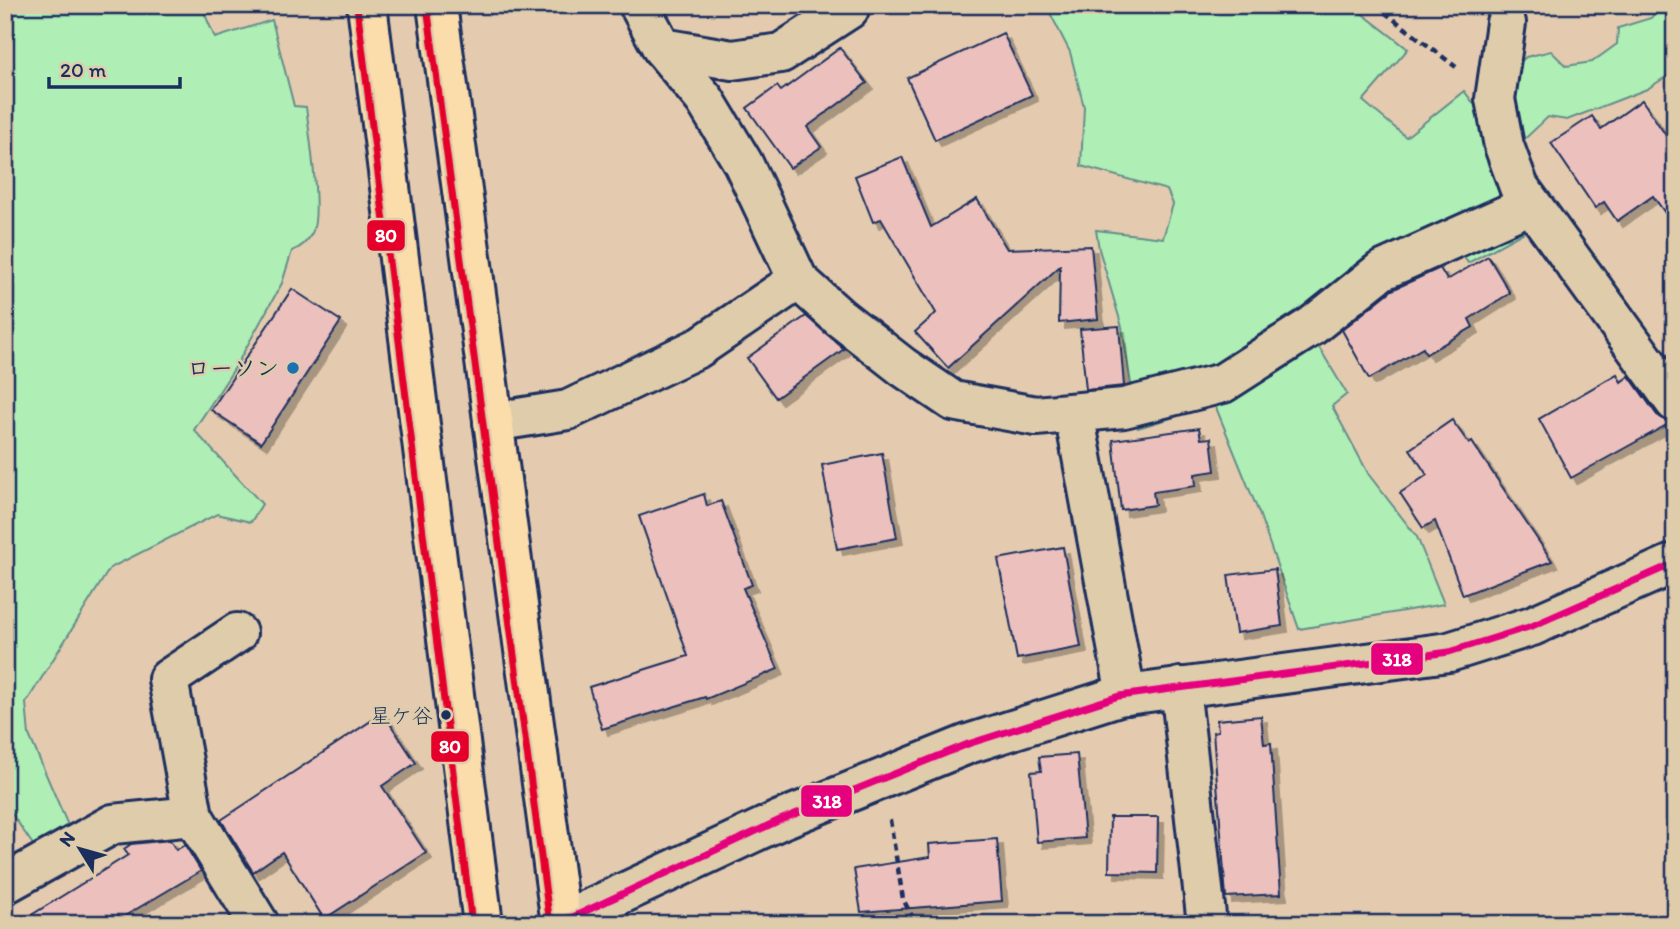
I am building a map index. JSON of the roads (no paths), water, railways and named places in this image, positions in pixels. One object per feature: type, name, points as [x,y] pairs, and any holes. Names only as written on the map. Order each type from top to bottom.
[{"type":"main road","points":[[367,5],[483,924]]},
{"type":"main road","points":[[437,5],[559,923]]},
{"type":"street","points":[[639,5],[662,48],[705,100],[743,163],[797,280],[882,351],[953,401],[1037,416],[1124,408],[1223,383],[1312,326],[1381,271],[1531,204]]},
{"type":"street","points":[[662,48],[732,60],[781,53],[849,9]]},
{"type":"street","points":[[1506,23],[1495,99],[1504,146],[1519,187],[1675,402]]},
{"type":"street","points":[[494,422],[568,410],[698,348],[797,280]]},
{"type":"street","points":[[1074,413],[1126,695]]},
{"type":"street","points":[[559,923],[779,820],[968,744],[1126,695],[1449,652],[1532,626],[1675,563]]},
{"type":"street","points":[[237,633],[168,679],[192,816],[259,924]]},
{"type":"street","points":[[1180,687],[1207,924]]},
{"type":"street","points":[[5,884],[114,824],[192,816]]},
{"type":"place","name":"ローソン","points":[[293,368]]},
{"type":"place","name":"星ケ谷","points":[[446,715]]}]
